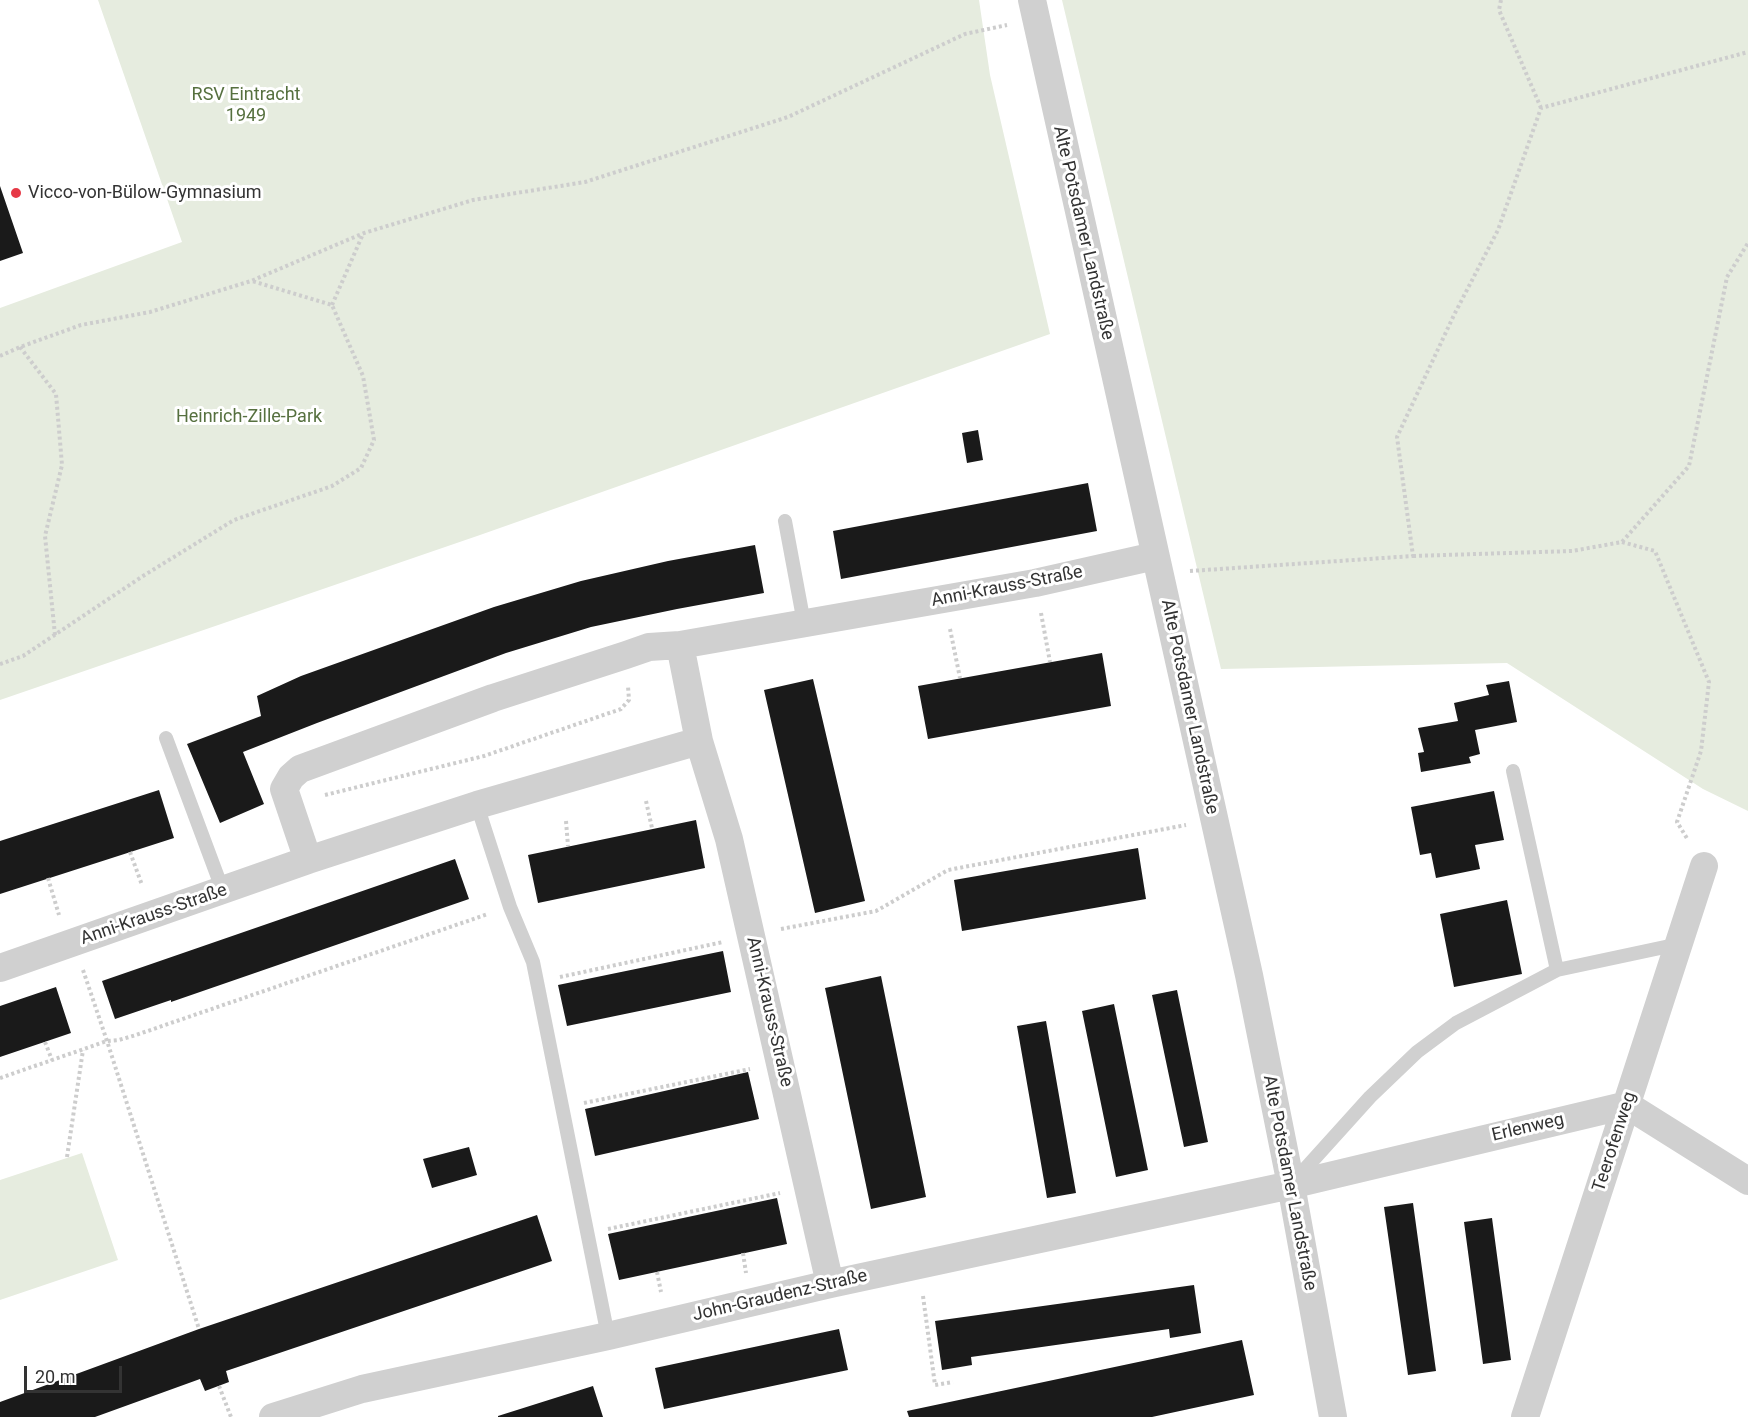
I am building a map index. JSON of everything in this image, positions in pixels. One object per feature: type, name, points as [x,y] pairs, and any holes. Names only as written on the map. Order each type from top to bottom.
[{"type":"street","name":"Alte Potsdamer Landstraße","points":[[1034,9],[1249,975],[1291,1185],[1333,1417]]},
{"type":"street","name":"Anni-Krauss-Straße","points":[[308,860],[284,789],[291,777],[300,769],[493,698],[649,647],[680,645],[1035,582],[1157,565]]},
{"type":"street","name":"Anni-Krauss-Straße","points":[[680,645],[699,741],[729,839],[738,938],[830,1284]]},
{"type":"street","name":"Anni-Krauss-Straße","points":[[0,968],[308,860],[477,805],[699,741]]},
{"type":"street","name":"Teerofenweg","points":[[1525,1417],[1704,866]]},
{"type":"street","name":"Erlenweg","points":[[1291,1185],[1627,1105]]},
{"type":"street","points":[[1627,1105],[1748,1181]]},
{"type":"street","name":"John-Graudenz-Straße","points":[[273,1417],[362,1389],[608,1336],[830,1284],[1291,1185]]},
{"type":"lane","points":[[785,521],[804,623]]},
{"type":"lane","points":[[166,738],[222,891]]},
{"type":"lane","points":[[1513,771],[1557,970]]},
{"type":"lane","points":[[477,805],[510,907],[533,962],[608,1336]]},
{"type":"lane","points":[[1291,1185],[1370,1097],[1417,1052],[1456,1023],[1557,970],[1679,944]]},
{"type":"path","points":[[1413,556],[1397,437],[1454,315],[1498,230],[1541,108],[1499,10],[1501,0]]},
{"type":"path","points":[[0,356],[81,325],[150,312],[251,281],[364,233],[473,200],[585,182],[788,117],[965,34],[1034,9]]},
{"type":"path","points":[[1541,108],[1748,52]]},
{"type":"path","points":[[0,664],[23,656],[143,576],[234,520],[332,486],[361,468],[374,440],[363,376],[332,305],[364,233]]},
{"type":"path","points":[[1622,542],[1689,466],[1727,278],[1748,243]]},
{"type":"path","points":[[251,281],[332,305]]},
{"type":"path","points":[[20,347],[56,394],[62,465],[45,536],[55,635]]},
{"type":"path","points":[[1157,565],[1572,551],[1622,542],[1655,551],[1709,682],[1701,751],[1677,822],[1704,866]]},
{"type":"path","points":[[1035,582],[1050,662]]},
{"type":"path","points":[[944,599],[960,678]]},
{"type":"path","points":[[290,804],[484,756],[621,709],[629,700],[626,655]]},
{"type":"path","points":[[646,801],[652,828]]},
{"type":"path","points":[[537,982],[738,938],[876,911],[948,870],[1214,820]]},
{"type":"path","points":[[566,821],[568,846]]},
{"type":"path","points":[[130,852],[142,887]]},
{"type":"path","points":[[48,878],[59,916]]},
{"type":"path","points":[[0,1078],[108,1041],[136,1035],[510,907]]},
{"type":"path","points":[[73,944],[108,1041],[199,1329]]},
{"type":"path","points":[[681,951],[683,959]]},
{"type":"path","points":[[598,969],[600,977]]},
{"type":"path","points":[[45,1042],[52,1060]]},
{"type":"path","points":[[67,1158],[83,1050]]},
{"type":"path","points":[[562,1108],[754,1069]]},
{"type":"path","points":[[588,1233],[781,1192]]},
{"type":"path","points":[[743,1253],[747,1276]]},
{"type":"path","points":[[657,1272],[662,1295]]},
{"type":"path","points":[[923,1295],[935,1385],[953,1382]]},
{"type":"path","points":[[219,1386],[231,1417]]},
{"type":"green space","points":[[98,0],[979,0],[990,75],[1050,334],[480,535],[0,700],[0,308],[182,242]]},
{"type":"green space","points":[[1062,0],[1748,0],[1748,811],[1703,789],[1507,663],[1221,669]]},
{"type":"green space","points":[[82,1153],[118,1260],[0,1300],[0,1180]]},
{"type":"building","points":[[0,186],[23,253],[0,261]]},
{"type":"building","points":[[978,430],[983,460],[967,463],[962,433]]},
{"type":"building","points":[[1088,483],[1097,531],[841,579],[833,531]]},
{"type":"building","points":[[755,545],[764,593],[591,627],[506,653],[243,752],[264,804],[220,823],[187,744],[261,716],[257,696],[301,676],[494,607],[581,581],[668,561]]},
{"type":"building","points":[[1102,653],[1111,706],[928,739],[918,686]]},
{"type":"building","points":[[813,679],[865,901],[815,913],[764,690]]},
{"type":"building","points":[[1509,681],[1517,722],[1475,730],[1480,754],[1469,757],[1471,763],[1421,772],[1418,753],[1424,752],[1418,728],[1458,721],[1454,703],[1489,695],[1486,685]]},
{"type":"building","points":[[159,790],[174,838],[0,894],[0,841]]},
{"type":"building","points":[[1494,791],[1504,840],[1475,845],[1480,869],[1436,878],[1431,853],[1420,855],[1411,807]]},
{"type":"building","points":[[696,820],[705,868],[538,903],[528,855]]},
{"type":"building","points":[[1138,848],[1146,899],[962,931],[954,880]]},
{"type":"building","points":[[455,859],[469,899],[171,1002],[171,1000],[115,1019],[102,981]]},
{"type":"building","points":[[1507,900],[1522,974],[1454,987],[1440,914]]},
{"type":"building","points":[[723,951],[731,992],[567,1026],[558,985]]},
{"type":"building","points":[[881,976],[926,1197],[871,1209],[825,988]]},
{"type":"building","points":[[56,987],[71,1033],[0,1057],[0,1006]]},
{"type":"building","points":[[1177,990],[1208,1142],[1184,1147],[1152,995]]},
{"type":"building","points":[[1114,1004],[1148,1170],[1116,1177],[1082,1011]]},
{"type":"building","points":[[1046,1021],[1076,1193],[1047,1198],[1017,1026]]},
{"type":"building","points":[[748,1072],[759,1119],[595,1156],[585,1109]]},
{"type":"building","points":[[469,1147],[477,1175],[432,1188],[423,1159]]},
{"type":"building","points":[[777,1198],[787,1244],[619,1280],[608,1234]]},
{"type":"building","points":[[1413,1203],[1436,1371],[1408,1375],[1384,1207]]},
{"type":"building","points":[[537,1215],[552,1261],[226,1371],[229,1382],[205,1391],[200,1379],[95,1417],[0,1417],[0,1402],[199,1329]]},
{"type":"building","points":[[1492,1218],[1511,1360],[1483,1364],[1464,1222]]},
{"type":"building","points":[[1194,1285],[1201,1333],[1170,1338],[1169,1329],[971,1357],[972,1365],[942,1370],[935,1321]]},
{"type":"building","points":[[839,1329],[848,1370],[664,1409],[655,1368]]},
{"type":"building","points":[[1242,1340],[1254,1395],[1152,1417],[909,1417],[907,1411]]},
{"type":"building","points":[[593,1386],[603,1417],[498,1417],[498,1416]]},
{"type":"place","name":"Vicco-von-Bülow-Gymnasium","points":[[16,193]]},
{"type":"park label","name":"RSV Eintracht 1949","points":[[246,106]]},
{"type":"park label","name":"Heinrich-Zille-Park","points":[[249,417]]}]
